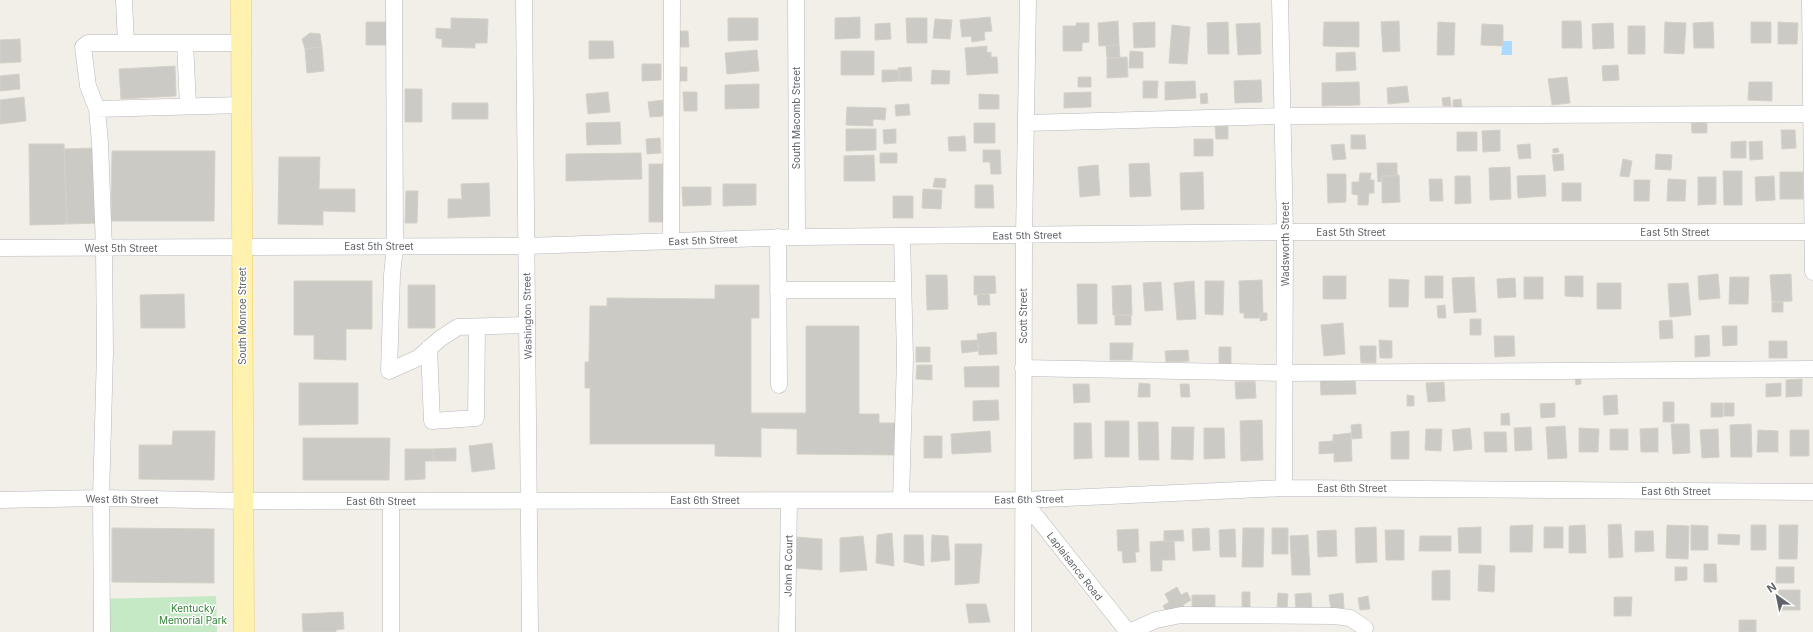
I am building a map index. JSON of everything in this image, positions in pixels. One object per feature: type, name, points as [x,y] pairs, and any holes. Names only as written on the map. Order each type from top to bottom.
[{"type":"main road","name":"South Monroe Street","points":[[241,0],[240,105],[244,632]]},
{"type":"street","points":[[124,0],[126,43]]},
{"type":"street","points":[[394,0],[395,246],[392,282],[389,371],[418,358],[458,327],[527,325]]},
{"type":"street","name":"Washington Street","points":[[524,0],[530,632]]},
{"type":"street","points":[[671,241],[672,0]]},
{"type":"street","name":"South Macomb Street","points":[[796,0],[796,237]]},
{"type":"street","name":"Scott Street","points":[[1023,632],[1024,235],[1028,0]]},
{"type":"street","name":"Wadsworth Street","points":[[1280,0],[1285,232],[1284,488]]},
{"type":"street","points":[[1810,0],[1813,272]]},
{"type":"street","points":[[102,632],[101,498],[105,352],[104,248],[100,143],[97,109],[88,86],[83,47],[88,43],[241,43]]},
{"type":"street","points":[[185,43],[188,106]]},
{"type":"street","points":[[97,109],[240,105]]},
{"type":"street","points":[[1026,124],[1283,116],[1812,109]]},
{"type":"street","name":"East 5th Street","points":[[242,247],[526,246],[796,237],[1285,232],[1813,232]]},
{"type":"street","points":[[901,500],[905,358],[902,236]]},
{"type":"street","points":[[778,238],[779,385]]},
{"type":"street","name":"West 5th Street","points":[[0,248],[242,247]]},
{"type":"street","points":[[778,290],[903,290]]},
{"type":"street","points":[[429,348],[432,421],[476,418],[477,327]]},
{"type":"street","points":[[1023,368],[1285,373],[1813,369]]},
{"type":"street","name":"East 6th Street","points":[[244,501],[1023,500],[1284,488],[1813,492]]},
{"type":"street","name":"West 6th Street","points":[[0,500],[101,498],[244,501]]},
{"type":"street","name":"John R Court","points":[[787,632],[789,500]]},
{"type":"street","name":"Laplaisance Road","points":[[1023,500],[1128,632]]},
{"type":"street","points":[[390,632],[391,501]]},
{"type":"street","points":[[1128,632],[1156,620],[1181,616],[1335,616],[1350,618],[1365,628]]},
{"type":"green space","name":"Kentucky Memorial Park","points":[[216,596],[217,632],[101,632],[101,599]]},
{"type":"water","points":[[1503,41],[1512,41],[1512,55],[1501,55]]},
{"type":"building","points":[[860,17],[860,38],[835,39],[835,18]]},
{"type":"building","points":[[990,17],[992,31],[984,32],[985,40],[972,42],[971,36],[962,37],[960,20]]},
{"type":"building","points":[[451,18],[488,19],[487,43],[475,43],[475,48],[442,47],[442,39],[436,38],[436,28],[451,29]]},
{"type":"building","points":[[728,18],[758,18],[758,40],[728,41]]},
{"type":"building","points":[[906,18],[927,18],[927,43],[907,43]]},
{"type":"building","points":[[935,19],[952,20],[950,39],[933,38]]},
{"type":"building","points":[[1118,21],[1119,45],[1099,46],[1098,23]]},
{"type":"building","points":[[1399,21],[1400,51],[1383,52],[1381,22]]},
{"type":"building","points":[[1562,21],[1581,21],[1582,48],[1562,48]]},
{"type":"building","points":[[366,22],[387,22],[387,45],[366,45]]},
{"type":"building","points":[[1155,22],[1155,47],[1134,48],[1133,23]]},
{"type":"building","points":[[1228,22],[1229,54],[1208,54],[1207,23]]},
{"type":"building","points":[[1324,22],[1359,22],[1359,47],[1323,46]]},
{"type":"building","points":[[1438,22],[1455,23],[1454,55],[1437,55]]},
{"type":"building","points":[[1665,22],[1686,23],[1684,54],[1664,53]]},
{"type":"building","points":[[1713,22],[1714,48],[1694,48],[1693,23]]},
{"type":"building","points":[[1751,22],[1771,22],[1771,43],[1751,43]]},
{"type":"building","points":[[1778,22],[1798,23],[1797,44],[1778,44]]},
{"type":"building","points":[[890,23],[891,39],[875,40],[875,24]]},
{"type":"building","points":[[1076,23],[1089,23],[1089,42],[1082,43],[1082,51],[1063,51],[1063,26],[1076,26]]},
{"type":"building","points":[[1260,23],[1261,54],[1238,55],[1236,24]]},
{"type":"building","points":[[1613,23],[1614,48],[1593,49],[1592,24]]},
{"type":"building","points":[[1482,24],[1503,25],[1503,46],[1481,45]]},
{"type":"building","points":[[1172,25],[1190,27],[1187,64],[1169,63]]},
{"type":"building","points":[[1628,26],[1645,26],[1645,54],[1628,54]]},
{"type":"building","points":[[676,31],[688,31],[689,47],[677,47]]},
{"type":"building","points":[[310,33],[320,34],[322,47],[305,49],[302,39]]},
{"type":"building","points":[[20,39],[21,62],[0,63],[0,40]]},
{"type":"building","points":[[589,41],[613,41],[614,58],[589,59]]},
{"type":"building","points":[[1119,45],[1120,58],[1107,58],[1106,46]]},
{"type":"building","points":[[987,46],[987,53],[991,52],[991,57],[997,57],[998,73],[967,75],[965,48]]},
{"type":"building","points":[[322,47],[324,71],[307,73],[305,49]]},
{"type":"building","points":[[757,50],[759,71],[727,74],[725,53]]},
{"type":"building","points":[[841,51],[874,51],[874,75],[841,75]]},
{"type":"building","points":[[1130,51],[1143,52],[1143,68],[1129,68]]},
{"type":"building","points":[[1355,52],[1356,70],[1336,71],[1336,53]]},
{"type":"building","points":[[1127,57],[1128,77],[1107,78],[1107,58]]},
{"type":"building","points":[[642,64],[661,64],[661,80],[642,81]]},
{"type":"building","points":[[1618,65],[1619,80],[1603,81],[1602,66]]},
{"type":"building","points":[[175,66],[176,96],[121,99],[119,69]]},
{"type":"building","points":[[676,67],[687,67],[687,81],[676,81]]},
{"type":"building","points":[[911,67],[912,81],[899,81],[898,68]]},
{"type":"building","points":[[882,70],[899,70],[899,81],[882,82]]},
{"type":"building","points":[[932,70],[950,71],[949,84],[931,84]]},
{"type":"building","points":[[19,74],[20,89],[0,91],[0,76]]},
{"type":"building","points":[[1078,77],[1091,77],[1091,87],[1078,87]]},
{"type":"building","points":[[1567,77],[1570,103],[1552,105],[1548,79]]},
{"type":"building","points":[[1261,80],[1262,102],[1235,103],[1234,81]]},
{"type":"building","points":[[1143,81],[1158,81],[1157,98],[1143,98]]},
{"type":"building","points":[[1195,81],[1196,98],[1165,100],[1165,82]]},
{"type":"building","points":[[1359,82],[1360,105],[1322,106],[1322,83]]},
{"type":"building","points":[[1749,82],[1772,82],[1772,101],[1748,100]]},
{"type":"building","points":[[759,84],[759,108],[725,109],[725,85]]},
{"type":"building","points":[[1407,86],[1409,102],[1388,104],[1387,88]]},
{"type":"building","points":[[405,89],[422,89],[422,122],[405,122]]},
{"type":"building","points":[[608,92],[610,112],[588,114],[586,94]]},
{"type":"building","points":[[683,92],[697,92],[697,111],[684,111]]},
{"type":"building","points":[[1091,92],[1091,107],[1064,108],[1064,93]]},
{"type":"building","points":[[1207,93],[1208,103],[1201,104],[1200,94]]},
{"type":"building","points":[[979,94],[999,95],[999,109],[979,109]]},
{"type":"building","points":[[24,97],[26,121],[0,124],[0,100]]},
{"type":"building","points":[[1450,97],[1451,106],[1443,106],[1442,98]]},
{"type":"building","points":[[1461,99],[1462,108],[1453,108],[1453,100]]},
{"type":"building","points":[[663,100],[664,116],[650,117],[648,102]]},
{"type":"building","points":[[452,103],[488,103],[488,119],[452,119]]},
{"type":"building","points":[[909,104],[910,115],[896,116],[895,105]]},
{"type":"building","points":[[847,107],[886,108],[885,120],[873,119],[873,126],[846,125]]},
{"type":"building","points":[[1707,117],[1707,133],[1692,133],[1691,118]]},
{"type":"building","points":[[620,122],[621,144],[587,145],[586,123]]},
{"type":"building","points":[[974,123],[995,123],[995,143],[974,143]]},
{"type":"building","points":[[1215,126],[1228,126],[1228,139],[1216,139]]},
{"type":"building","points":[[846,129],[876,129],[876,150],[846,151]]},
{"type":"building","points":[[896,129],[896,143],[884,144],[883,130]]},
{"type":"building","points":[[1500,130],[1500,151],[1483,152],[1482,131]]},
{"type":"building","points":[[1781,130],[1795,130],[1796,148],[1782,149]]},
{"type":"building","points":[[1457,132],[1477,132],[1477,151],[1457,151]]},
{"type":"building","points":[[1351,135],[1365,135],[1366,149],[1351,149]]},
{"type":"building","points":[[965,136],[966,151],[949,151],[948,137]]},
{"type":"building","points":[[660,138],[661,153],[647,154],[646,139]]},
{"type":"building","points":[[1194,139],[1213,139],[1213,156],[1194,156]]},
{"type":"building","points":[[1746,141],[1746,158],[1731,158],[1731,142]]},
{"type":"building","points":[[1762,141],[1763,159],[1750,160],[1749,142]]},
{"type":"building","points":[[29,144],[64,144],[67,224],[30,225]]},
{"type":"building","points":[[1344,144],[1346,159],[1333,160],[1331,145]]},
{"type":"building","points":[[1530,144],[1531,158],[1519,159],[1517,145]]},
{"type":"building","points":[[94,148],[97,223],[67,224],[64,149]]},
{"type":"building","points":[[1558,148],[1559,152],[1553,153],[1553,149]]},
{"type":"building","points":[[983,150],[1000,150],[1001,174],[991,174],[990,162],[983,162]]},
{"type":"building","points":[[112,151],[215,151],[214,221],[111,221]]},
{"type":"building","points":[[641,153],[642,179],[566,181],[566,154]]},
{"type":"building","points":[[880,153],[897,153],[897,163],[880,163]]},
{"type":"building","points":[[1563,154],[1564,170],[1554,171],[1552,155]]},
{"type":"building","points":[[1656,154],[1672,155],[1671,170],[1655,169]]},
{"type":"building","points":[[874,155],[875,181],[844,181],[844,156]]},
{"type":"building","points":[[279,157],[320,157],[319,189],[355,189],[355,212],[323,211],[323,225],[278,224]]},
{"type":"building","points":[[1623,159],[1632,161],[1629,177],[1620,176]]},
{"type":"building","points":[[1149,163],[1151,196],[1130,197],[1129,164]]},
{"type":"building","points":[[1377,163],[1397,163],[1397,176],[1382,176],[1382,181],[1378,182]]},
{"type":"building","points":[[649,164],[663,164],[663,222],[649,222]]},
{"type":"building","points":[[1098,165],[1100,195],[1080,197],[1078,167]]},
{"type":"building","points":[[1510,167],[1511,199],[1490,200],[1489,168]]},
{"type":"building","points":[[1723,171],[1742,171],[1742,205],[1724,205]]},
{"type":"building","points":[[1203,172],[1204,209],[1181,210],[1180,173]]},
{"type":"building","points":[[1780,172],[1803,172],[1803,199],[1780,199]]},
{"type":"building","points":[[1360,173],[1371,173],[1370,180],[1374,180],[1374,193],[1369,193],[1368,205],[1358,205],[1358,195],[1352,194],[1352,182],[1359,182]]},
{"type":"building","points":[[1327,174],[1346,174],[1346,202],[1328,203]]},
{"type":"building","points":[[1399,175],[1400,202],[1382,203],[1382,176]]},
{"type":"building","points":[[1545,175],[1546,196],[1518,198],[1517,176]]},
{"type":"building","points":[[1455,176],[1470,176],[1471,203],[1455,204]]},
{"type":"building","points":[[1774,176],[1775,200],[1756,201],[1755,177]]},
{"type":"building","points":[[1698,177],[1716,177],[1716,204],[1698,205]]},
{"type":"building","points":[[935,178],[946,179],[945,188],[933,187]]},
{"type":"building","points":[[1429,179],[1442,179],[1443,201],[1430,201]]},
{"type":"building","points":[[1668,179],[1686,180],[1685,201],[1667,201]]},
{"type":"building","points":[[1634,180],[1650,180],[1649,201],[1634,201]]},
{"type":"building","points":[[489,183],[490,216],[448,218],[448,199],[462,199],[461,184]]},
{"type":"building","points":[[1562,183],[1581,183],[1581,201],[1562,201]]},
{"type":"building","points":[[723,184],[756,184],[756,205],[723,206]]},
{"type":"building","points":[[975,185],[993,185],[994,208],[975,208]]},
{"type":"building","points":[[682,187],[711,187],[711,205],[683,206]]},
{"type":"building","points":[[923,189],[942,190],[941,209],[922,208]]},
{"type":"building","points":[[406,191],[418,191],[417,223],[405,223]]},
{"type":"building","points":[[893,196],[913,196],[913,218],[893,218]]},
{"type":"building","points":[[1718,274],[1720,298],[1699,300],[1698,276]]},
{"type":"building","points":[[1791,274],[1792,301],[1772,302],[1770,275]]},
{"type":"building","points":[[926,275],[947,275],[948,309],[927,310]]},
{"type":"building","points":[[974,276],[995,276],[996,293],[974,295]]},
{"type":"building","points":[[1323,276],[1346,276],[1346,299],[1323,299]]},
{"type":"building","points":[[1425,276],[1443,276],[1443,298],[1425,298]]},
{"type":"building","points":[[1565,276],[1583,276],[1583,297],[1565,296]]},
{"type":"building","points":[[1474,277],[1476,312],[1454,313],[1452,278]]},
{"type":"building","points":[[1524,277],[1543,277],[1543,299],[1524,299]]},
{"type":"building","points":[[1730,277],[1749,277],[1748,304],[1729,304]]},
{"type":"building","points":[[1515,278],[1516,297],[1498,298],[1497,279]]},
{"type":"building","points":[[1389,279],[1409,280],[1408,307],[1389,307]]},
{"type":"building","points":[[1262,280],[1263,313],[1260,313],[1260,318],[1244,318],[1244,313],[1240,313],[1239,281]]},
{"type":"building","points":[[294,281],[372,281],[372,329],[346,329],[346,360],[314,359],[314,335],[294,335]]},
{"type":"building","points":[[1194,281],[1196,319],[1177,320],[1174,283]]},
{"type":"building","points":[[1205,281],[1224,281],[1223,315],[1205,314]]},
{"type":"building","points":[[1161,282],[1163,310],[1145,311],[1143,283]]},
{"type":"building","points":[[1597,283],[1621,283],[1621,309],[1597,309]]},
{"type":"building","points":[[1688,283],[1691,315],[1670,317],[1668,284]]},
{"type":"building","points":[[1077,284],[1097,284],[1097,324],[1078,324]]},
{"type":"building","points":[[408,285],[435,285],[435,328],[408,328]]},
{"type":"building","points":[[715,285],[759,285],[759,318],[751,318],[751,413],[806,413],[806,326],[859,326],[859,414],[879,414],[879,423],[899,423],[899,455],[797,454],[797,429],[761,428],[761,457],[715,456],[715,444],[590,444],[590,388],[585,388],[585,362],[589,362],[590,306],[607,306],[607,298],[715,299]]},
{"type":"building","points":[[1131,285],[1132,315],[1113,315],[1112,286]]},
{"type":"building","points":[[184,294],[185,328],[141,328],[140,295]]},
{"type":"building","points":[[977,294],[989,294],[990,305],[978,305]]},
{"type":"building","points":[[1772,302],[1783,302],[1783,312],[1772,312]]},
{"type":"building","points":[[1445,305],[1446,318],[1438,318],[1437,306]]},
{"type":"building","points":[[1260,313],[1267,313],[1267,320],[1260,321]]},
{"type":"building","points":[[1115,315],[1131,315],[1131,325],[1115,325]]},
{"type":"building","points":[[1470,319],[1481,319],[1481,335],[1470,335]]},
{"type":"building","points":[[1672,320],[1673,338],[1660,339],[1659,321]]},
{"type":"building","points":[[1343,323],[1345,354],[1324,356],[1321,325]]},
{"type":"building","points":[[1722,326],[1737,326],[1737,345],[1723,346]]},
{"type":"building","points":[[996,332],[997,354],[979,355],[977,334]]},
{"type":"building","points":[[1709,335],[1710,356],[1695,357],[1695,336]]},
{"type":"building","points":[[1494,336],[1514,336],[1515,356],[1495,357]]},
{"type":"building","points":[[978,340],[978,351],[962,353],[961,341]]},
{"type":"building","points":[[1379,340],[1392,341],[1392,358],[1380,358]]},
{"type":"building","points":[[1769,341],[1787,341],[1787,358],[1769,358]]},
{"type":"building","points":[[1110,343],[1133,343],[1132,360],[1110,360]]},
{"type":"building","points":[[1360,346],[1376,346],[1376,363],[1361,363]]},
{"type":"building","points":[[916,347],[930,347],[930,362],[916,362]]},
{"type":"building","points":[[1219,347],[1231,347],[1231,364],[1219,364]]},
{"type":"building","points":[[1188,350],[1189,361],[1166,362],[1165,351]]},
{"type":"building","points":[[917,365],[932,365],[932,380],[916,379]]},
{"type":"building","points":[[999,366],[999,387],[965,387],[964,367]]},
{"type":"building","points":[[1355,375],[1356,394],[1321,395],[1320,376]]},
{"type":"building","points":[[1575,378],[1581,378],[1581,384],[1576,385]]},
{"type":"building","points":[[1802,379],[1802,396],[1786,397],[1786,380]]},
{"type":"building","points":[[1255,381],[1256,398],[1236,399],[1235,382]]},
{"type":"building","points":[[1444,382],[1445,401],[1428,402],[1426,383]]},
{"type":"building","points":[[299,383],[358,383],[358,424],[299,425]]},
{"type":"building","points":[[1139,383],[1150,384],[1150,397],[1138,397]]},
{"type":"building","points":[[1781,383],[1781,396],[1766,397],[1766,384]]},
{"type":"building","points":[[1073,384],[1089,384],[1090,402],[1074,403]]},
{"type":"building","points":[[1180,384],[1189,384],[1190,397],[1181,397]]},
{"type":"building","points":[[1407,395],[1414,396],[1414,406],[1407,406]]},
{"type":"building","points":[[1617,395],[1618,414],[1604,415],[1603,396]]},
{"type":"building","points":[[998,400],[999,420],[973,421],[973,401]]},
{"type":"building","points":[[1663,402],[1674,402],[1674,422],[1663,422]]},
{"type":"building","points":[[1555,403],[1555,417],[1541,418],[1540,404]]},
{"type":"building","points":[[1711,403],[1723,403],[1723,417],[1711,417]]},
{"type":"building","points":[[1724,403],[1734,403],[1734,416],[1724,416]]},
{"type":"building","points":[[1509,413],[1510,425],[1501,425],[1501,414]]},
{"type":"building","points":[[1262,420],[1263,460],[1241,461],[1240,421]]},
{"type":"building","points":[[1105,421],[1129,421],[1129,457],[1105,457]]},
{"type":"building","points":[[1138,422],[1158,422],[1159,460],[1139,460]]},
{"type":"building","points":[[1074,423],[1091,423],[1092,458],[1074,459]]},
{"type":"building","points":[[1361,424],[1362,438],[1352,439],[1351,425]]},
{"type":"building","points":[[1671,424],[1689,424],[1690,453],[1673,454]]},
{"type":"building","points":[[1751,424],[1752,457],[1731,457],[1730,425]]},
{"type":"building","points":[[1565,426],[1567,458],[1548,459],[1546,427]]},
{"type":"building","points":[[1172,427],[1194,427],[1193,460],[1171,459]]},
{"type":"building","points":[[1531,427],[1532,450],[1515,451],[1514,428]]},
{"type":"building","points":[[1204,428],[1224,428],[1225,458],[1204,459]]},
{"type":"building","points":[[1470,428],[1472,449],[1454,451],[1452,430]]},
{"type":"building","points":[[1579,428],[1599,429],[1598,452],[1579,452]]},
{"type":"building","points":[[1658,428],[1658,452],[1641,452],[1640,429]]},
{"type":"building","points":[[1426,429],[1442,429],[1441,451],[1425,450]]},
{"type":"building","points":[[1610,429],[1628,429],[1628,450],[1610,450]]},
{"type":"building","points":[[1718,429],[1719,457],[1702,458],[1700,430]]},
{"type":"building","points":[[1758,430],[1778,431],[1778,452],[1757,452]]},
{"type":"building","points":[[1790,430],[1809,430],[1809,456],[1790,456]]},
{"type":"building","points":[[173,431],[215,431],[214,480],[139,479],[139,445],[172,445]]},
{"type":"building","points":[[990,431],[991,452],[952,454],[951,434]]},
{"type":"building","points":[[1409,431],[1409,459],[1391,459],[1391,432]]},
{"type":"building","points":[[1484,432],[1506,432],[1507,452],[1485,452]]},
{"type":"building","points":[[1351,433],[1352,461],[1334,462],[1334,453],[1319,454],[1319,442],[1333,441],[1333,435]]},
{"type":"building","points":[[924,436],[942,436],[942,458],[924,458]]},
{"type":"building","points":[[303,438],[390,438],[389,480],[303,480]]},
{"type":"building","points":[[492,443],[495,469],[472,472],[469,446]]},
{"type":"building","points":[[456,448],[456,461],[434,461],[433,449]]},
{"type":"building","points":[[405,449],[433,449],[434,461],[425,461],[425,479],[405,480]]},
{"type":"building","points":[[1621,524],[1623,557],[1609,558],[1608,525]]},
{"type":"building","points":[[1533,525],[1532,552],[1510,552],[1510,526]]},
{"type":"building","points":[[1585,525],[1586,553],[1569,553],[1569,526]]},
{"type":"building","points":[[1667,525],[1689,526],[1688,559],[1666,558]]},
{"type":"building","points":[[1691,525],[1708,526],[1708,550],[1691,550]]},
{"type":"building","points":[[1751,525],[1766,525],[1766,550],[1751,550]]},
{"type":"building","points":[[1779,525],[1798,525],[1797,559],[1779,559]]},
{"type":"building","points":[[1376,527],[1377,562],[1356,563],[1355,528]]},
{"type":"building","points":[[1481,527],[1481,553],[1459,553],[1458,528]]},
{"type":"building","points":[[1544,527],[1563,527],[1563,548],[1544,548]]},
{"type":"building","points":[[112,528],[214,529],[214,583],[112,582]]},
{"type":"building","points":[[1209,528],[1210,550],[1193,551],[1192,529]]},
{"type":"building","points":[[1243,528],[1264,528],[1263,567],[1242,567]]},
{"type":"building","points":[[1272,528],[1288,528],[1288,554],[1272,554]]},
{"type":"building","points":[[1138,529],[1139,552],[1135,552],[1136,562],[1123,563],[1122,551],[1118,551],[1117,530]]},
{"type":"building","points":[[1235,529],[1236,557],[1220,557],[1219,530]]},
{"type":"building","points":[[1183,530],[1184,541],[1164,541],[1164,531]]},
{"type":"building","points":[[1336,530],[1337,556],[1318,557],[1317,531]]},
{"type":"building","points":[[1385,530],[1404,530],[1404,560],[1386,560]]},
{"type":"building","points":[[1635,531],[1653,531],[1654,551],[1635,552]]},
{"type":"building","points":[[892,533],[894,566],[876,563],[877,535]]},
{"type":"building","points":[[1718,534],[1740,535],[1739,545],[1718,544]]},
{"type":"building","points":[[904,535],[923,535],[924,566],[904,562]]},
{"type":"building","points":[[932,535],[948,536],[950,560],[931,562]]},
{"type":"building","points":[[1308,535],[1310,575],[1292,575],[1290,536]]},
{"type":"building","points":[[863,536],[867,570],[840,572],[840,538]]},
{"type":"building","points":[[1420,536],[1451,536],[1451,551],[1419,551]]},
{"type":"building","points":[[796,537],[822,539],[822,570],[795,568]]},
{"type":"building","points":[[1174,541],[1175,560],[1162,560],[1162,571],[1151,571],[1150,542]]},
{"type":"building","points":[[955,544],[982,544],[979,583],[955,585]]},
{"type":"building","points":[[1704,564],[1716,564],[1717,582],[1704,582]]},
{"type":"building","points":[[1479,565],[1495,566],[1494,592],[1478,591]]},
{"type":"building","points":[[1675,567],[1687,567],[1687,580],[1675,581]]},
{"type":"building","points":[[1776,567],[1794,567],[1794,583],[1776,583]]},
{"type":"building","points":[[1450,570],[1450,600],[1432,600],[1432,571]]},
{"type":"building","points":[[1177,587],[1181,595],[1187,592],[1191,600],[1183,605],[1185,609],[1180,613],[1176,607],[1167,613],[1163,606],[1169,602],[1165,594]]},
{"type":"building","points":[[1779,590],[1800,590],[1800,610],[1778,610]]},
{"type":"building","points":[[1242,592],[1250,592],[1250,608],[1242,608]]},
{"type":"building","points":[[1278,593],[1288,594],[1287,611],[1277,610]]},
{"type":"building","points":[[1311,593],[1312,609],[1296,610],[1295,594]]},
{"type":"building","points":[[1343,593],[1344,608],[1331,610],[1329,595]]},
{"type":"building","points":[[1192,595],[1215,595],[1215,610],[1192,609]]},
{"type":"building","points":[[1368,596],[1370,609],[1360,610],[1358,598]]},
{"type":"building","points":[[1614,597],[1632,597],[1631,616],[1614,616]]},
{"type":"building","points":[[966,604],[986,604],[990,622],[969,623]]},
{"type":"building","points":[[343,612],[344,629],[336,630],[336,632],[303,632],[302,614]]},
{"type":"building","points":[[1739,620],[1756,620],[1756,632],[1739,632]]}]
